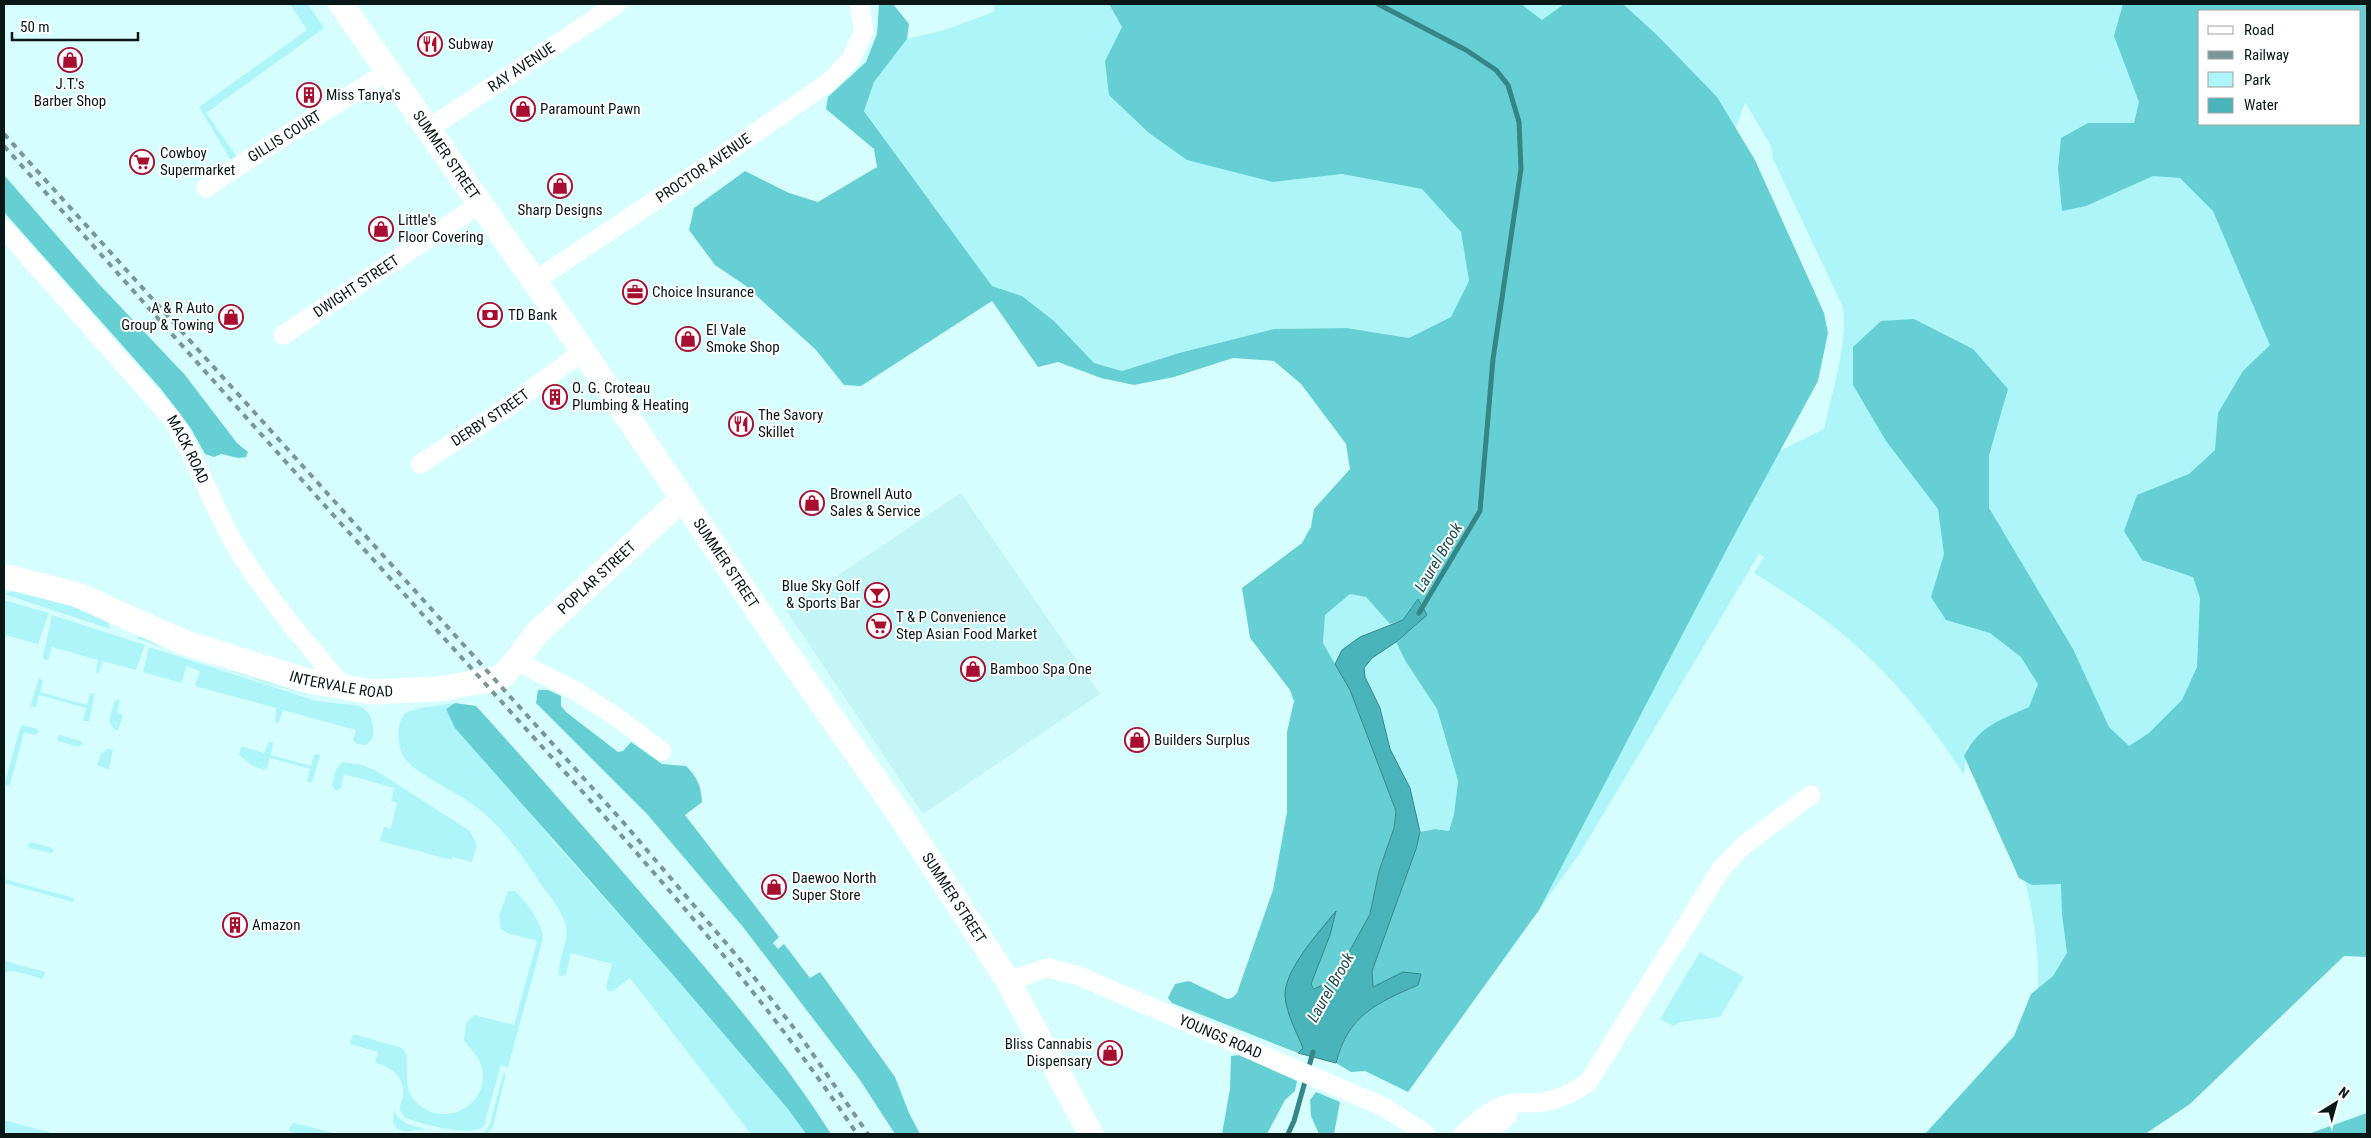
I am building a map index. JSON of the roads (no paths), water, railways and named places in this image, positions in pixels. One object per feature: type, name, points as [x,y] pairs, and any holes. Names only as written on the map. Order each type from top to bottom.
[{"type":"main road","name":"SUMMER STREET","points":[[341,4],[533,282],[583,351],[682,499],[902,818],[1008,981],[1091,1134]]},
{"type":"main road","name":"POPLAR STREET","points":[[516,661],[537,633],[682,499]]},
{"type":"main road","name":"INTERVALE ROAD","points":[[4,576],[78,595],[183,642],[226,657],[304,680],[345,689],[398,692],[476,684],[500,678],[516,661]]},
{"type":"street","name":"RAY AVENUE","points":[[428,129],[617,4]]},
{"type":"street","name":"PROCTOR AVENUE","points":[[533,282],[705,168],[829,82],[851,60],[864,31],[859,4]]},
{"type":"street","name":"GILLIS COURT","points":[[206,188],[258,153],[388,72]]},
{"type":"street","name":"DWIGHT STREET","points":[[283,335],[480,204]]},
{"type":"street","name":"MACK ROAD","points":[[4,229],[173,420],[238,549],[306,642],[345,689]]},
{"type":"street","name":"DERBY STREET","points":[[420,464],[508,407],[583,351]]},
{"type":"street","points":[[516,661],[576,691],[618,718],[662,751]]},
{"type":"street","points":[[1484,1134],[1504,1118],[1536,1103],[1564,1096],[1589,1080],[1721,868],[1744,845],[1811,795]]},
{"type":"street","name":"YOUNGS ROAD","points":[[1008,981],[1048,968],[1059,969],[1107,987],[1384,1106],[1426,1134]]},
{"type":"street","points":[[1463,1134],[1486,1115],[1502,1106],[1517,1102],[1536,1103]]},
{"type":"water","points":[[1418,599],[1427,615],[1396,642],[1372,658],[1364,668],[1365,677],[1380,708],[1390,749],[1410,788],[1420,832],[1416,849],[1372,971],[1373,987],[1403,972],[1421,974],[1418,985],[1377,1005],[1356,1022],[1341,1047],[1336,1063],[1298,1053],[1303,1048],[1287,1009],[1286,986],[1296,963],[1336,911],[1330,935],[1311,984],[1314,989],[1329,982],[1348,954],[1370,914],[1379,871],[1394,828],[1396,811],[1350,690],[1335,664],[1342,650],[1360,637],[1403,620]]},
{"type":"waterway","name":"Laurel Brook","points":[[1378,4],[1466,50],[1496,70],[1508,85],[1519,122],[1521,169],[1493,359],[1480,511],[1419,613]]},
{"type":"waterway","name":"Laurel Brook","points":[[1308,1070],[1313,1052]]},
{"type":"waterway","name":"Laurel Brook","points":[[1288,1134],[1294,1121],[1306,1078]]},
{"type":"railway","points":[[4,134],[623,822],[742,962],[801,1037],[868,1134]]},
{"type":"railway","points":[[4,146],[673,895],[768,1012],[814,1072],[857,1134]]},
{"type":"place","name":"Subway","points":[[430,44]]},
{"type":"place","name":"J.T.'s Barber Shop","points":[[70,60]]},
{"type":"place","name":"Miss Tanya's","points":[[309,95]]},
{"type":"place","name":"Paramount Pawn","points":[[523,109]]},
{"type":"place","name":"Cowboy Supermarket","points":[[142,162]]},
{"type":"place","name":"Sharp Designs","points":[[560,186]]},
{"type":"place","name":"Little's Floor Covering","points":[[381,229]]},
{"type":"place","name":"Choice Insurance","points":[[635,292]]},
{"type":"place","name":"TD Bank","points":[[490,315]]},
{"type":"place","name":"A & R Auto Group & Towing","points":[[231,317]]},
{"type":"place","name":"El Vale Smoke Shop","points":[[688,339]]},
{"type":"place","name":"O. G. Croteau Plumbing & Heating","points":[[555,397]]},
{"type":"place","name":"The Savory Skillet","points":[[741,424]]},
{"type":"place","name":"Brownell Auto Sales & Service","points":[[812,503]]},
{"type":"place","name":"Blue Sky Golf & Sports Bar","points":[[877,595]]},
{"type":"place","name":"T & P Convenience Step Asian Food Market","points":[[879,626]]},
{"type":"place","name":"Bamboo Spa One","points":[[973,669]]},
{"type":"place","name":"Builders Surplus","points":[[1137,740]]},
{"type":"place","name":"Daewoo North Super Store","points":[[774,887]]},
{"type":"place","name":"Amazon","points":[[235,925]]},
{"type":"place","name":"Bliss Cannabis Dispensary","points":[[1110,1053]]}]
